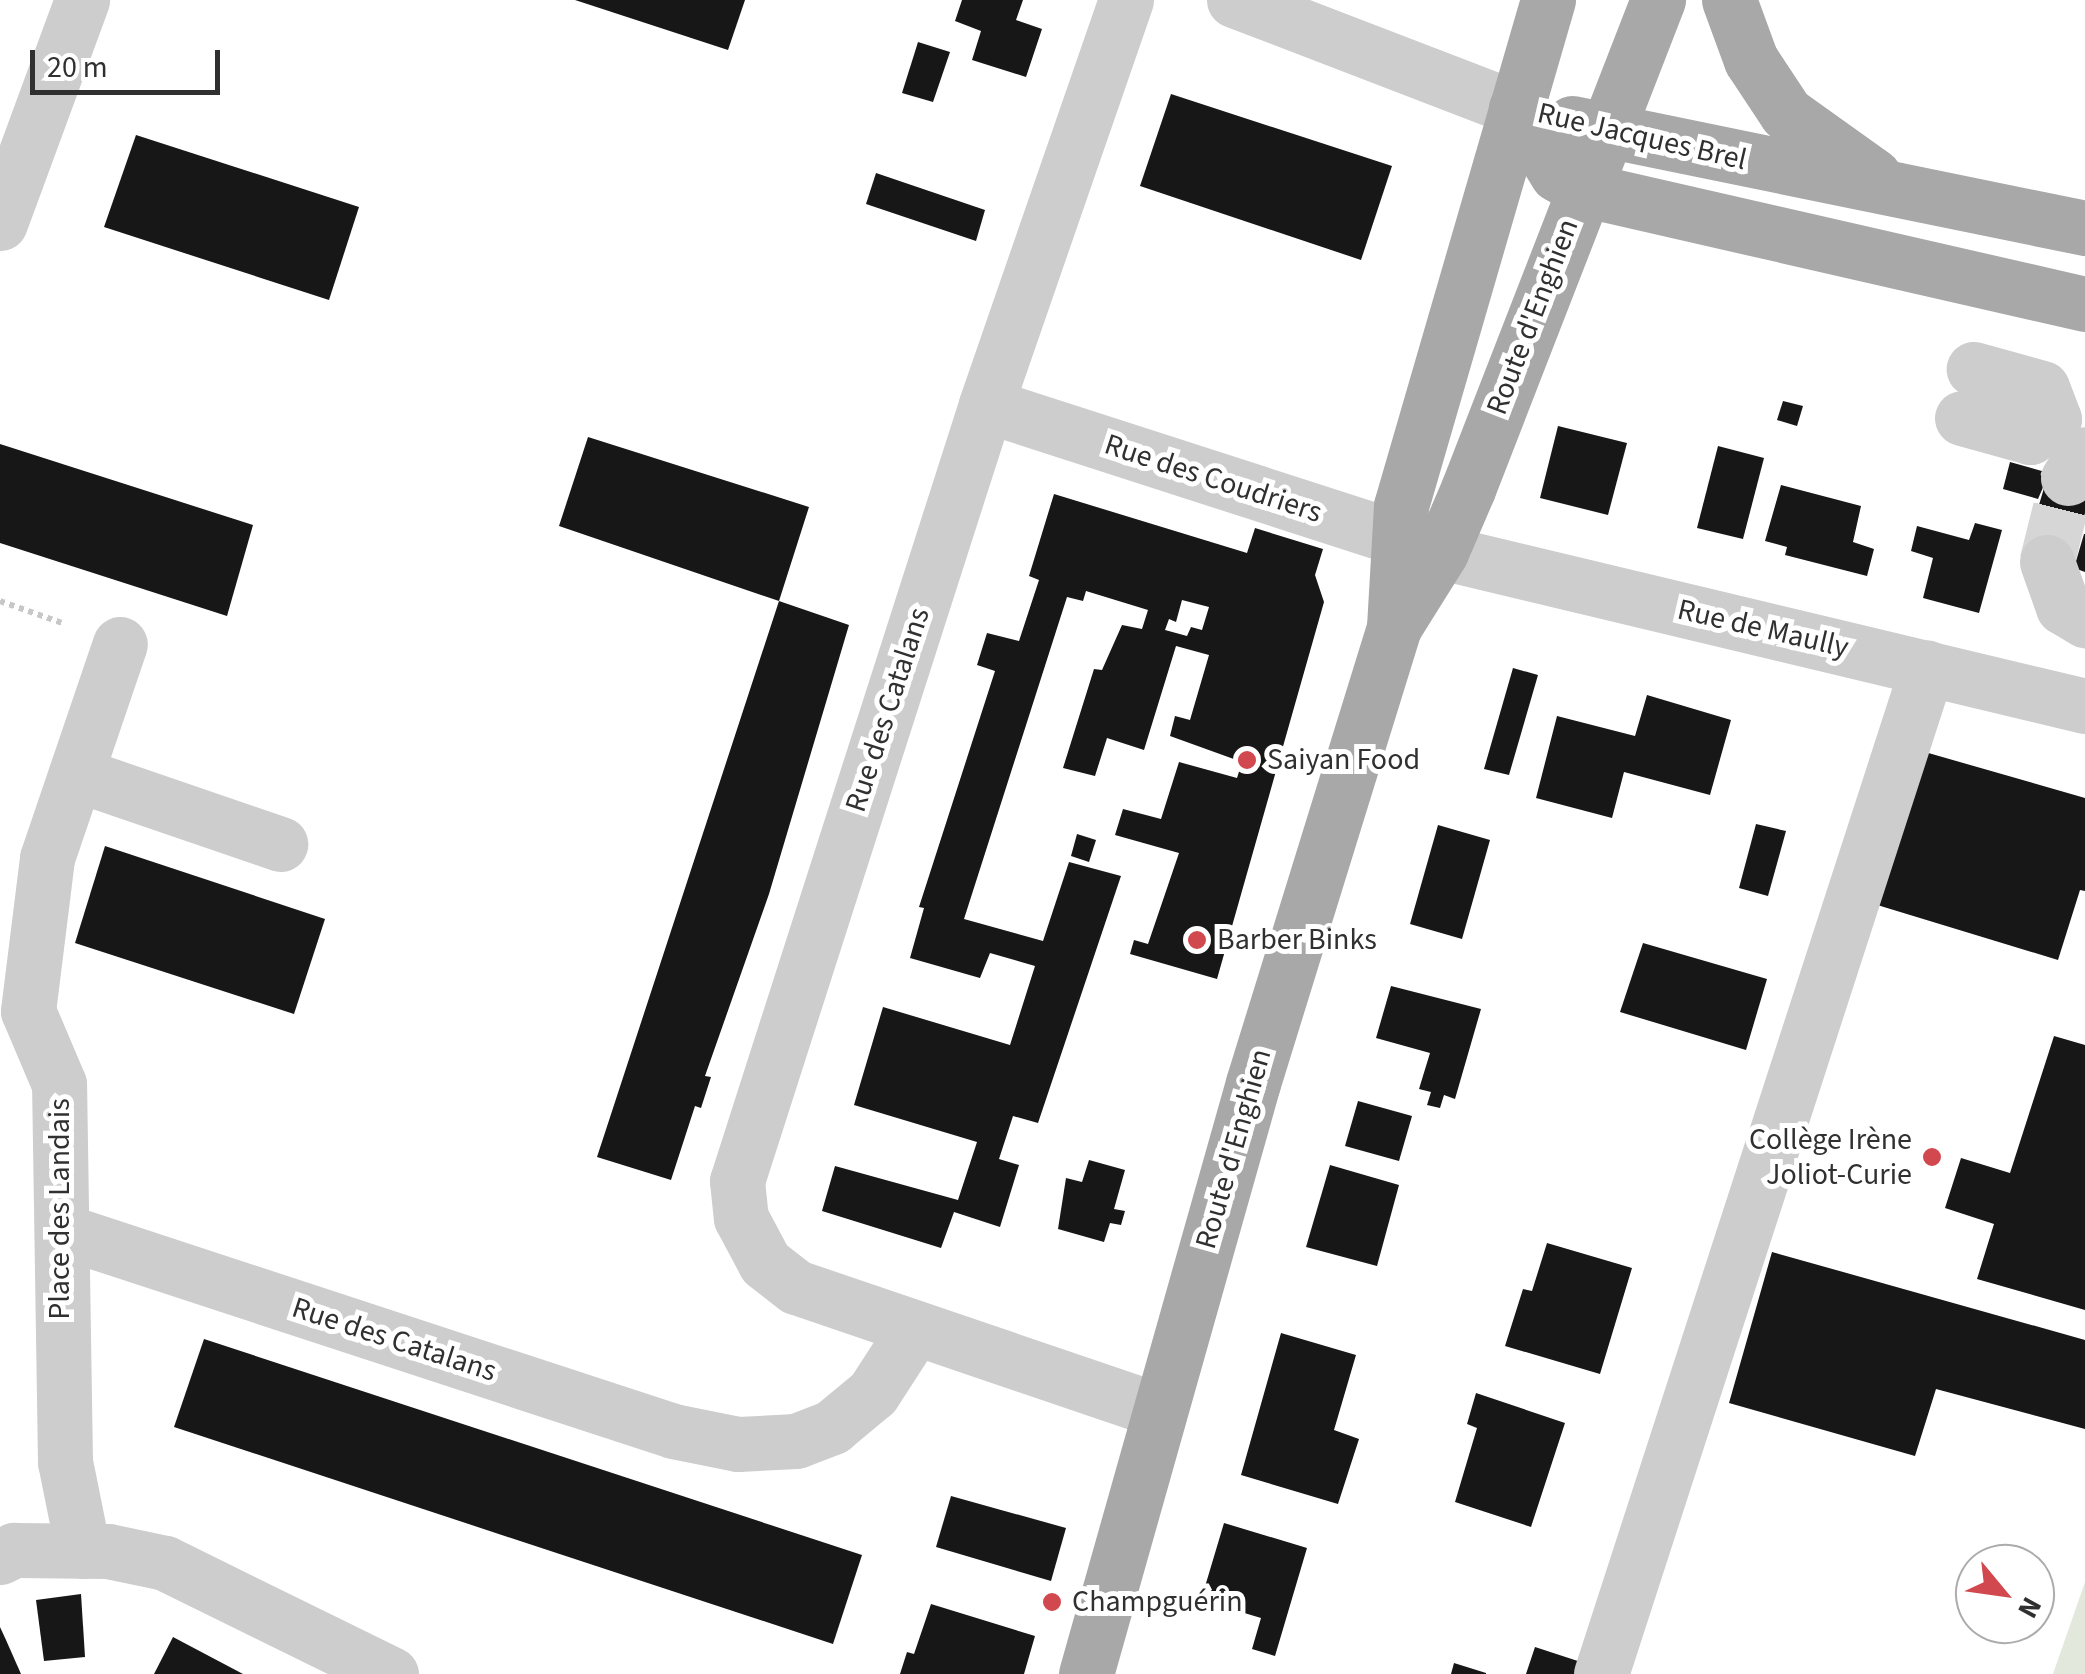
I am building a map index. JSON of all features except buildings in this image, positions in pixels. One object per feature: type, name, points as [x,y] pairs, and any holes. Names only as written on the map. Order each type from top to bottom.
[{"type":"main road","name":"Route d'Enghien","points":[[1420,546],[1401,506],[1548,0]]},
{"type":"main road","name":"Route d'Enghien","points":[[1086,1674],[1158,1410],[1420,546],[1582,189],[1658,0]]},
{"type":"main road","points":[[1729,0],[1751,60],[1786,113],[1884,183]]},
{"type":"main road","name":"Rue Jacques Brel","points":[[1516,108],[1606,132],[1884,183],[2085,228]]},
{"type":"main road","name":"Rue Jacques Brel","points":[[1516,108],[1557,174],[1582,189],[2085,304]]},
{"type":"street","points":[[0,223],[82,0]]},
{"type":"street","name":"Rue des Catalans","points":[[1126,0],[986,405],[737,1181],[741,1218],[765,1263],[796,1287],[1158,1410]]},
{"type":"street","points":[[1234,0],[1516,108]]},
{"type":"street","points":[[1968,393],[2042,388],[2073,445]]},
{"type":"street","name":"Rue des Coudriers","points":[[986,405],[1420,546]]},
{"type":"street","name":"Rue de Maully","points":[[1420,546],[2085,706]]},
{"type":"street","points":[[2047,562],[2064,607],[2085,620]]},
{"type":"street","name":"Place des Landais","points":[[83,1551],[65,1462],[59,1084],[28,1011],[47,858],[120,644]]},
{"type":"street","points":[[1601,1674],[1926,668]]},
{"type":"street","points":[[76,774],[280,844]]},
{"type":"street","name":"Rue des Catalans","points":[[63,1232],[673,1431],[738,1444],[796,1442],[832,1427],[873,1393],[915,1328]]},
{"type":"street","points":[[0,1557],[14,1550],[83,1551],[165,1563],[391,1674]]},
{"type":"shaded area","points":[[2085,1582],[2085,1674],[2053,1674]]},
{"type":"tunnel","points":[[2047,562],[2068,478]]},
{"type":"place","name":"Saiyan Food","points":[[1247,760]]},
{"type":"place","name":"Barber Binks","points":[[1197,940]]},
{"type":"place","name":"Collège Irène Joliot-Curie","points":[[1932,1157]]},
{"type":"place","name":"Champguérin","points":[[1052,1602]]}]
